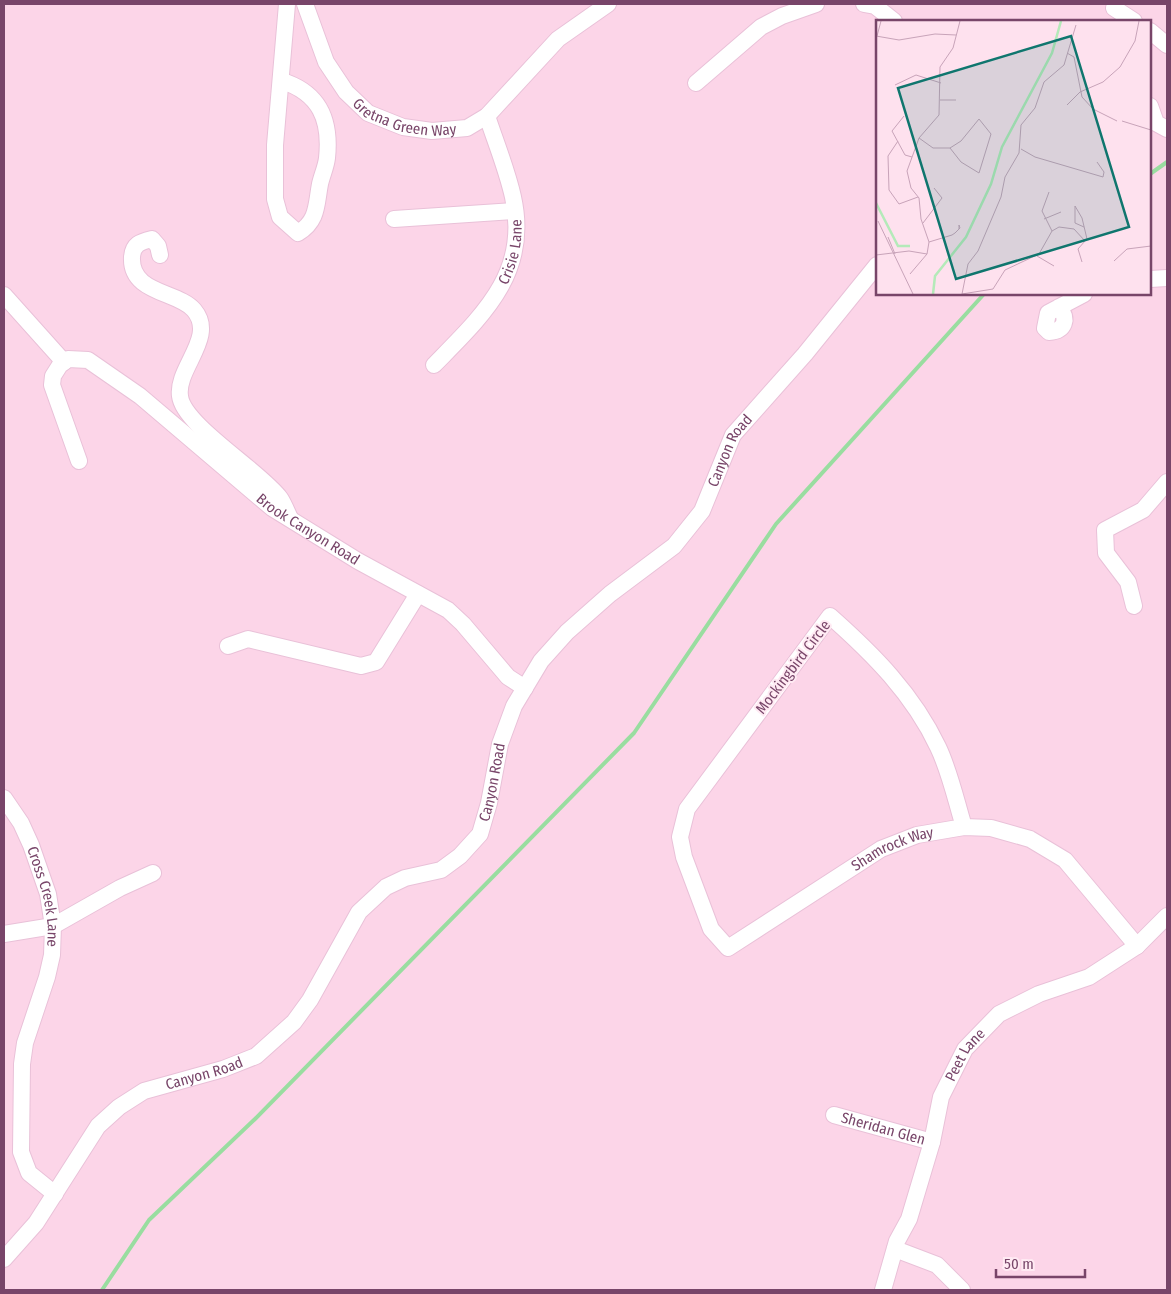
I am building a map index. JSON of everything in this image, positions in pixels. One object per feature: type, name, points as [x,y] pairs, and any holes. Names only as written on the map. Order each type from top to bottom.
[{"type":"street","points":[[282,81],[294,85],[314,99],[327,122],[327,159],[316,213],[308,227],[298,233],[280,217],[275,199],[275,145],[282,81],[287,4]]},
{"type":"street","name":"Gretna Green Way","points":[[305,4],[326,62],[346,92],[368,113],[403,127],[432,131],[466,128],[487,116],[558,39],[608,4]]},
{"type":"street","points":[[696,83],[761,27],[782,16],[816,4]]},
{"type":"street","points":[[864,4],[875,6],[893,20]]},
{"type":"street","points":[[1114,14],[1131,20]]},
{"type":"street","points":[[1151,32],[1167,44]]},
{"type":"street","points":[[1151,109],[1156,123],[1167,129]]},
{"type":"street","name":"Crisie Lane","points":[[434,365],[474,324],[497,293],[512,264],[518,230],[513,197],[487,116]]},
{"type":"street","points":[[394,219],[515,211]]},
{"type":"street","points":[[160,255],[158,246],[152,239],[139,242],[133,250],[132,263],[137,274],[154,291],[180,300],[194,310],[200,321],[200,335],[182,379],[180,396],[186,410],[189,416],[280,498],[291,520]]},
{"type":"street","name":"Canyon Road","points":[[4,1259],[36,1223],[98,1126],[119,1108],[144,1091],[224,1069],[256,1056],[294,1022],[310,1000],[359,912],[386,887],[406,878],[441,870],[460,856],[480,834],[490,803],[500,744],[514,706],[541,661],[567,632],[610,594],[674,546],[702,511],[734,435],[805,354],[876,266]]},
{"type":"street","points":[[1151,280],[1167,278]]},
{"type":"street","points":[[4,295],[64,362],[53,376],[52,385],[79,461]]},
{"type":"street","points":[[1059,307],[1082,295]]},
{"type":"street","name":"Brook Canyon Road","points":[[64,362],[68,359],[88,360],[140,396],[272,508],[358,561],[448,610],[463,624],[508,677],[525,688]]},
{"type":"street","points":[[1134,606],[1128,582],[1106,553],[1105,530],[1143,510],[1167,482]]},
{"type":"street","points":[[228,646],[248,639],[361,666],[376,662],[418,594]]},
{"type":"street","name":"Mockingbird Circle","points":[[684,857],[680,837],[687,809],[830,616],[881,662],[923,717],[939,749],[964,827]]},
{"type":"street","name":"Cross Creek Lane","points":[[4,798],[21,823],[31,845],[48,894],[53,926],[50,962],[25,1043],[22,1064],[21,1152],[29,1173],[55,1194]]},
{"type":"street","name":"Shamrock Way","points":[[684,857],[711,929],[728,948],[881,849],[917,834],[964,827],[991,828],[1030,839],[1065,860],[1137,946]]},
{"type":"street","points":[[4,934],[53,926],[120,888],[153,873]]},
{"type":"street","name":"Peet Lane","points":[[883,1290],[895,1249],[909,1219],[932,1142],[941,1097],[965,1049],[999,1014],[1039,994],[1089,977],[1137,946],[1167,916]]},
{"type":"street","name":"Sheridan Glen","points":[[834,1115],[932,1142]]},
{"type":"street","points":[[895,1249],[937,1265],[962,1290]]},
{"type":"shaded area","points":[[4,4],[1167,4],[1167,1290],[4,1290]]},
{"type":"waterway","points":[[1151,173],[1167,162]]},
{"type":"waterway","points":[[102,1290],[149,1220],[255,1119],[634,733],[776,524],[983,295]]}]
